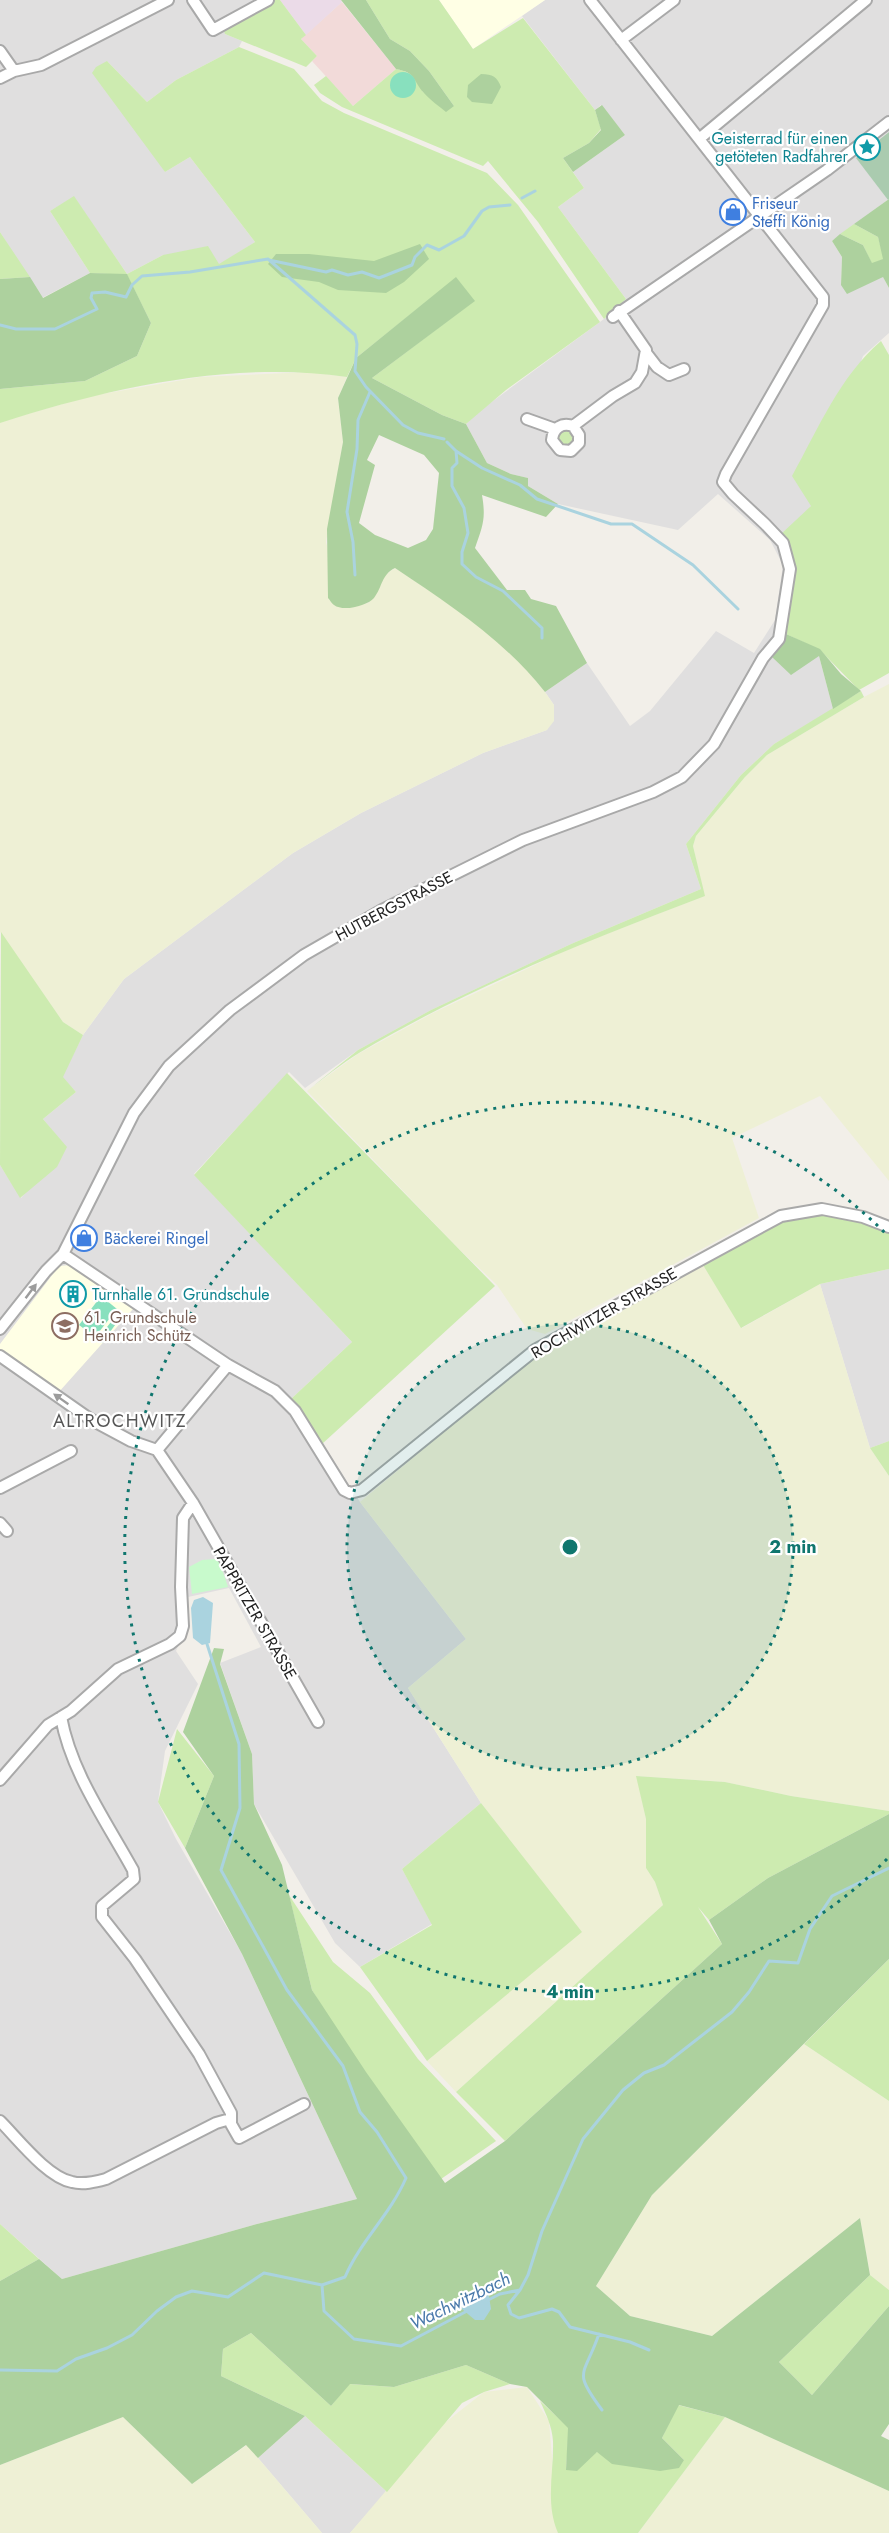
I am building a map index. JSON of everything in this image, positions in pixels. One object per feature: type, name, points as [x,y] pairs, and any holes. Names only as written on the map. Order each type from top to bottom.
[{"type":"street","points":[[0,78],[14,71],[40,64],[168,0]]},
{"type":"street","points":[[193,0],[213,30],[268,0]]},
{"type":"street","points":[[590,0],[759,216]]},
{"type":"street","points":[[621,40],[674,0]]},
{"type":"street","points":[[699,139],[866,0]]},
{"type":"street","points":[[0,51],[14,71]]},
{"type":"street","points":[[684,369],[669,375],[657,367],[647,354],[640,339],[616,314],[827,170],[889,122]]},
{"type":"street","name":"HUTBERGSTRASSE","points":[[0,1329],[46,1271],[63,1254],[134,1113],[169,1066],[230,1010],[304,955],[382,910],[523,840],[652,792],[682,777],[714,744],[763,658],[779,639],[790,569],[787,551],[777,536],[725,486],[724,478],[822,305],[822,295],[759,216]]},
{"type":"street","points":[[573,426],[613,396],[635,383],[642,372],[647,354]]},
{"type":"street","points":[[527,419],[555,429]]},
{"type":"street","points":[[564,424],[573,426],[578,432],[579,440],[576,447],[568,451],[560,450],[554,445],[552,437],[555,429],[564,424]]},
{"type":"street","name":"ROCHWITZER STRASSE","points":[[228,1365],[262,1383],[287,1401],[344,1490],[350,1493],[362,1491],[535,1350],[781,1216],[822,1209],[863,1217],[889,1227]]},
{"type":"street","points":[[63,1254],[228,1365],[157,1450]]},
{"type":"street","points":[[0,1356],[90,1419],[157,1450],[193,1503],[183,1518],[181,1587],[183,1626],[180,1636],[170,1644],[118,1669],[61,1717],[48,1725],[0,1780]]},
{"type":"street","points":[[0,1488],[71,1451]]},
{"type":"street","name":"PAPPRITZER STRASSE","points":[[193,1503],[318,1722]]},
{"type":"street","points":[[61,1717],[66,1741],[76,1766],[133,1869],[134,1879],[102,1906],[102,1917],[135,1959],[199,2054],[231,2113],[230,2119],[238,2138],[304,2104]]},
{"type":"street","points":[[0,2121],[58,2176],[72,2182],[89,2183],[106,2179],[216,2123],[230,2119]]},
{"type":"shaded area","points":[[0,0],[274,0],[225,34],[242,41],[239,47],[176,80],[147,102],[107,61],[165,172],[190,157],[255,242],[219,265],[163,255],[127,274],[74,197],[50,211],[90,273],[42,298],[0,232]]},
{"type":"shaded area","points":[[280,0],[341,0],[342,2],[306,35]]},
{"type":"shaded area","points":[[439,0],[545,0],[473,49]]},
{"type":"shaded area","points":[[545,0],[889,0],[889,132],[857,158],[888,200],[832,241],[842,257],[841,284],[883,276],[889,288],[889,333],[863,356],[811,506],[785,542],[786,634],[772,657],[819,656],[833,709],[774,744],[741,775],[686,844],[701,889],[571,944],[431,1010],[358,1050],[305,1088],[289,1072],[194,1174],[352,1342],[291,1399],[308,1420],[360,1502],[466,1639],[408,1688],[481,1803],[402,1869],[432,1924],[360,1967],[335,1943],[254,1804],[252,1754],[220,1663],[261,1647],[229,1588],[188,1597],[189,1622],[176,1651],[198,1684],[165,1751],[158,1802],[176,1839],[241,1952],[357,2199],[257,2224],[62,2279],[0,2224],[0,1165],[21,1198],[66,1147],[43,1119],[76,1092],[62,1077],[83,1035],[124,979],[293,853],[361,813],[483,753],[547,730],[554,705],[545,692],[587,663],[630,726],[650,711],[716,631],[754,653],[775,620],[783,565],[770,540],[718,494],[678,530],[558,504],[528,486],[528,478],[511,474],[487,463],[466,424],[478,412],[604,319],[626,299],[558,207],[584,188],[573,172],[625,135],[601,105],[595,110],[522,16]]},
{"type":"shaded area","points":[[342,2],[396,69],[353,106],[312,61],[317,56],[301,39]]},
{"type":"shaded area","points":[[889,132],[889,199],[888,200],[856,158]]},
{"type":"shaded area","points":[[311,372],[347,377],[338,398],[343,442],[326,542],[344,608],[368,603],[375,596],[383,576],[395,568],[466,615],[500,642],[528,671],[554,705],[554,721],[547,730],[483,753],[361,813],[293,853],[124,979],[83,1035],[63,1022],[0,932],[0,422],[90,396],[200,377]]},
{"type":"shaded area","points":[[889,684],[889,1181],[820,1096],[732,1138],[759,1218],[545,1334],[527,1329],[497,1285],[458,1248],[307,1091],[358,1054],[433,1013],[573,947],[704,896],[693,846],[696,836],[745,777],[767,755]]},
{"type":"shaded area","name":"61. Grundschule Heinrich Schütz","points":[[70,1265],[133,1309],[58,1393],[4,1354],[0,1349],[0,1344],[59,1266]]},
{"type":"shaded area","points":[[703,1265],[742,1328],[820,1284],[870,1448],[889,1476],[889,1811],[791,1796],[725,1782],[637,1776],[646,1819],[646,1868],[655,1882],[663,1905],[456,2092],[427,2061],[581,1932],[481,1803],[408,1688],[466,1639],[360,1502],[542,1350]]},
{"type":"shaded area","points":[[889,1269],[889,1441],[870,1448],[820,1284]]},
{"type":"shaded area","points":[[804,2044],[889,2101],[889,2290],[870,2275],[860,2218],[712,2336],[630,2316],[596,2286],[652,2195]]},
{"type":"shaded area","points":[[527,2387],[549,2421],[558,2533],[350,2533],[442,2425],[484,2392]]},
{"type":"shaded area","points":[[305,2416],[387,2492],[350,2533],[322,2533],[258,2458]]},
{"type":"shaded area","points":[[123,2417],[192,2484],[247,2445],[322,2533],[0,2533],[0,2465]]},
{"type":"shaded area","points":[[725,2417],[889,2491],[889,2533],[638,2533]]},
{"type":"green space","points":[[274,0],[280,0],[306,35],[301,39],[317,56],[306,67],[225,34],[223,28]]},
{"type":"green space","points":[[341,0],[366,0],[390,39],[410,51],[429,71],[454,106],[446,112],[426,96],[411,75],[396,69]]},
{"type":"green space","points":[[366,0],[439,0],[473,49],[523,18],[595,110],[601,129],[589,143],[563,158],[584,188],[558,207],[626,299],[604,319],[538,222],[488,161],[483,166],[342,107],[320,93],[314,85],[326,76],[353,106],[396,69],[413,76],[423,92],[454,106],[429,71],[410,51],[390,39]]},
{"type":"green space","points":[[239,47],[294,69],[322,101],[344,113],[487,173],[518,205],[600,322],[506,390],[466,424],[442,415],[372,378],[474,301],[456,278],[356,358],[347,377],[260,372],[172,380],[84,399],[0,423],[0,389],[85,381],[137,356],[151,323],[127,275],[90,273],[50,211],[74,196],[127,274],[163,255],[208,246],[219,264],[255,242],[190,157],[165,172],[92,73],[96,67],[107,61],[147,102],[176,80]]},
{"type":"green space","points":[[403,72],[412,76],[416,85],[412,94],[403,98],[394,94],[390,85],[394,76]]},
{"type":"green space","points":[[481,74],[494,77],[501,87],[492,104],[472,102],[467,97],[468,85]]},
{"type":"green space","points":[[602,105],[625,135],[573,172],[563,158],[589,143],[601,130],[595,110]]},
{"type":"green space","points":[[889,199],[889,288],[883,277],[847,294],[841,285],[842,257],[832,241],[840,234],[863,245],[872,263],[883,259],[878,237],[854,224]]},
{"type":"green space","points":[[854,224],[878,237],[884,259],[872,264],[863,245],[840,234]]},
{"type":"green space","points":[[0,232],[30,277],[0,279]]},
{"type":"green space","points":[[420,244],[429,259],[404,282],[386,293],[338,290],[319,282],[282,277],[268,264],[276,254],[309,254],[374,261]]},
{"type":"green space","points":[[90,273],[127,274],[151,323],[137,356],[85,381],[0,389],[0,279],[30,277],[43,298]]},
{"type":"green space","points":[[456,277],[475,301],[372,378],[442,415],[466,424],[487,463],[511,474],[528,478],[528,486],[558,504],[546,517],[482,495],[483,522],[475,548],[507,590],[525,590],[531,599],[556,606],[587,663],[545,692],[512,655],[494,639],[395,568],[385,577],[371,601],[355,607],[343,608],[334,605],[328,598],[327,529],[343,442],[338,398],[356,358]],"holes":[[[379,435],[424,455],[439,473],[433,529],[426,540],[408,548],[375,535],[359,523],[375,465],[367,460]]]},
{"type":"green space","points":[[881,341],[889,355],[889,673],[859,690],[820,650],[786,634],[786,616],[793,581],[780,535],[811,506],[792,476],[853,370]]},
{"type":"green space","points":[[563,429],[571,430],[575,439],[572,445],[564,447],[557,443],[556,436]]},
{"type":"green space","points":[[786,634],[820,649],[841,674],[861,691],[833,709],[819,656],[791,675],[772,657]]},
{"type":"green space","points":[[861,691],[864,697],[767,755],[745,777],[696,836],[693,846],[705,896],[572,948],[442,1007],[359,1053],[307,1091],[358,1050],[431,1010],[571,944],[701,889],[686,844],[741,775],[774,744]]},
{"type":"green space","points":[[1,932],[63,1022],[83,1035],[63,1077],[76,1092],[43,1119],[67,1147],[57,1167],[20,1198],[0,1165]]},
{"type":"green space","points":[[287,1073],[495,1286],[322,1444],[300,1408],[291,1399],[352,1342],[194,1175]]},
{"type":"green space","points":[[822,1213],[864,1222],[889,1231],[889,1269],[820,1284],[741,1328],[703,1265],[784,1220]]},
{"type":"green space","points":[[101,1296],[117,1309],[95,1337],[79,1325]]},
{"type":"green space","points":[[114,1318],[118,1321],[102,1343],[97,1340]]},
{"type":"green space","points":[[889,1441],[889,1476],[870,1448]]},
{"type":"green space","points":[[216,1559],[220,1563],[228,1587],[192,1594],[189,1567],[202,1560]]},
{"type":"green space","points":[[214,1648],[224,1649],[220,1664],[252,1754],[254,1804],[282,1865],[312,1990],[366,2072],[445,2183],[505,2141],[722,1944],[709,1920],[768,1878],[889,1814],[889,1959],[652,2195],[596,2286],[630,2316],[712,2336],[860,2218],[870,2275],[779,2362],[812,2395],[889,2306],[889,2424],[881,2436],[889,2440],[889,2491],[725,2417],[679,2405],[662,2438],[684,2460],[679,2468],[660,2471],[612,2464],[597,2452],[577,2471],[566,2470],[568,2428],[527,2387],[510,2384],[466,2365],[394,2387],[350,2384],[331,2406],[251,2333],[223,2349],[221,2376],[305,2416],[258,2458],[246,2445],[192,2484],[123,2417],[0,2465],[0,2281],[39,2259],[62,2279],[257,2224],[357,2199],[242,1954],[185,1848],[214,1776],[183,1732]]},
{"type":"green space","points":[[177,1729],[214,1776],[185,1848],[158,1802]]},
{"type":"green space","points":[[636,1776],[725,1782],[791,1796],[889,1811],[889,1814],[768,1878],[709,1920],[698,1907],[722,1944],[505,2141],[456,2092],[663,1905],[655,1882],[646,1868],[646,1819]]},
{"type":"green space","points":[[481,1803],[582,1932],[427,2061],[360,1967],[432,1925],[402,1869]]},
{"type":"green space","points":[[289,1895],[333,1962],[370,1993],[418,2059],[496,2141],[441,2179],[339,2035],[312,1990]]},
{"type":"green space","points":[[889,1959],[889,2101],[804,2044]]},
{"type":"green space","points":[[0,2224],[39,2259],[0,2281]]},
{"type":"green space","points":[[870,2275],[889,2290],[889,2306],[812,2395],[779,2362]]},
{"type":"green space","points":[[251,2333],[331,2406],[349,2384],[394,2387],[466,2365],[510,2384],[484,2392],[462,2403],[387,2492],[305,2416],[221,2376],[223,2349]]},
{"type":"green space","points":[[540,2401],[569,2428],[566,2470],[597,2452],[684,2460],[662,2438],[678,2405],[725,2417],[638,2533],[558,2533],[551,2499],[552,2436]]},
{"type":"water","points":[[203,1597],[213,1603],[210,1643],[202,1645],[193,1638],[191,1608],[194,1600]]},
{"type":"water","points":[[485,2293],[489,2296],[491,2309],[484,2320],[475,2320],[462,2309],[461,2304]]},
{"type":"waterway","points":[[522,198],[535,191]]},
{"type":"waterway","points":[[269,260],[326,272],[332,270],[348,275],[362,272],[379,278],[412,265],[415,257],[427,245],[439,250],[464,236],[482,211],[489,207],[510,205]]},
{"type":"waterway","points":[[0,325],[16,329],[55,329],[97,309],[91,298],[92,293],[105,292],[126,297],[132,285],[142,276],[190,272],[268,259],[355,335],[357,344],[355,371],[366,387],[403,425],[418,433],[444,439]]},
{"type":"waterway","points":[[355,575],[353,542],[347,512],[357,449],[358,420],[370,392]]},
{"type":"waterway","points":[[447,442],[456,451],[482,468],[520,485],[537,499],[611,524],[632,524],[693,565],[738,609]]},
{"type":"waterway","points":[[456,451],[457,463],[452,468],[452,486],[464,508],[468,533],[462,552],[462,564],[476,577],[503,591],[542,628],[542,638]]},
{"type":"waterway","points":[[207,1644],[239,1744],[240,1808],[221,1870],[287,1990],[343,2066],[360,2112],[377,2132],[406,2178],[345,2277],[322,2285]]},
{"type":"waterway","name":"Wachwitzbach","points":[[488,2300],[500,2294],[520,2290],[528,2275],[542,2231],[583,2139],[623,2090],[644,2073],[664,2065],[732,2012],[749,1992],[769,1961],[798,1963],[810,1929],[832,1896],[889,1868]]},
{"type":"waterway","name":"Wachwitzbach","points":[[0,2370],[57,2371],[76,2359],[107,2348],[132,2335],[157,2311],[176,2297],[192,2291],[228,2297],[264,2273],[322,2285],[324,2311],[354,2339],[401,2346],[469,2310]]},
{"type":"waterway","points":[[520,2290],[508,2305],[511,2314],[519,2318],[552,2309],[559,2312],[570,2327],[630,2342],[649,2350]]},
{"type":"waterway","points":[[599,2334],[585,2366],[584,2380],[602,2410]]},
{"type":"place","name":"Geisterrad für einen getöteten Radfahrer","points":[[867,147]]},
{"type":"place","name":"Friseur Steffi König","points":[[733,212]]},
{"type":"place","name":"Bäckerei Ringel","points":[[84,1238]]},
{"type":"place","name":"Turnhalle 61. Grundschule","points":[[73,1294]]},
{"type":"place","name":"61. Grundschule Heinrich Schütz","points":[[65,1326]]},
{"type":"district","name":"ALTROCHWITZ","points":[[120,1421]]}]
